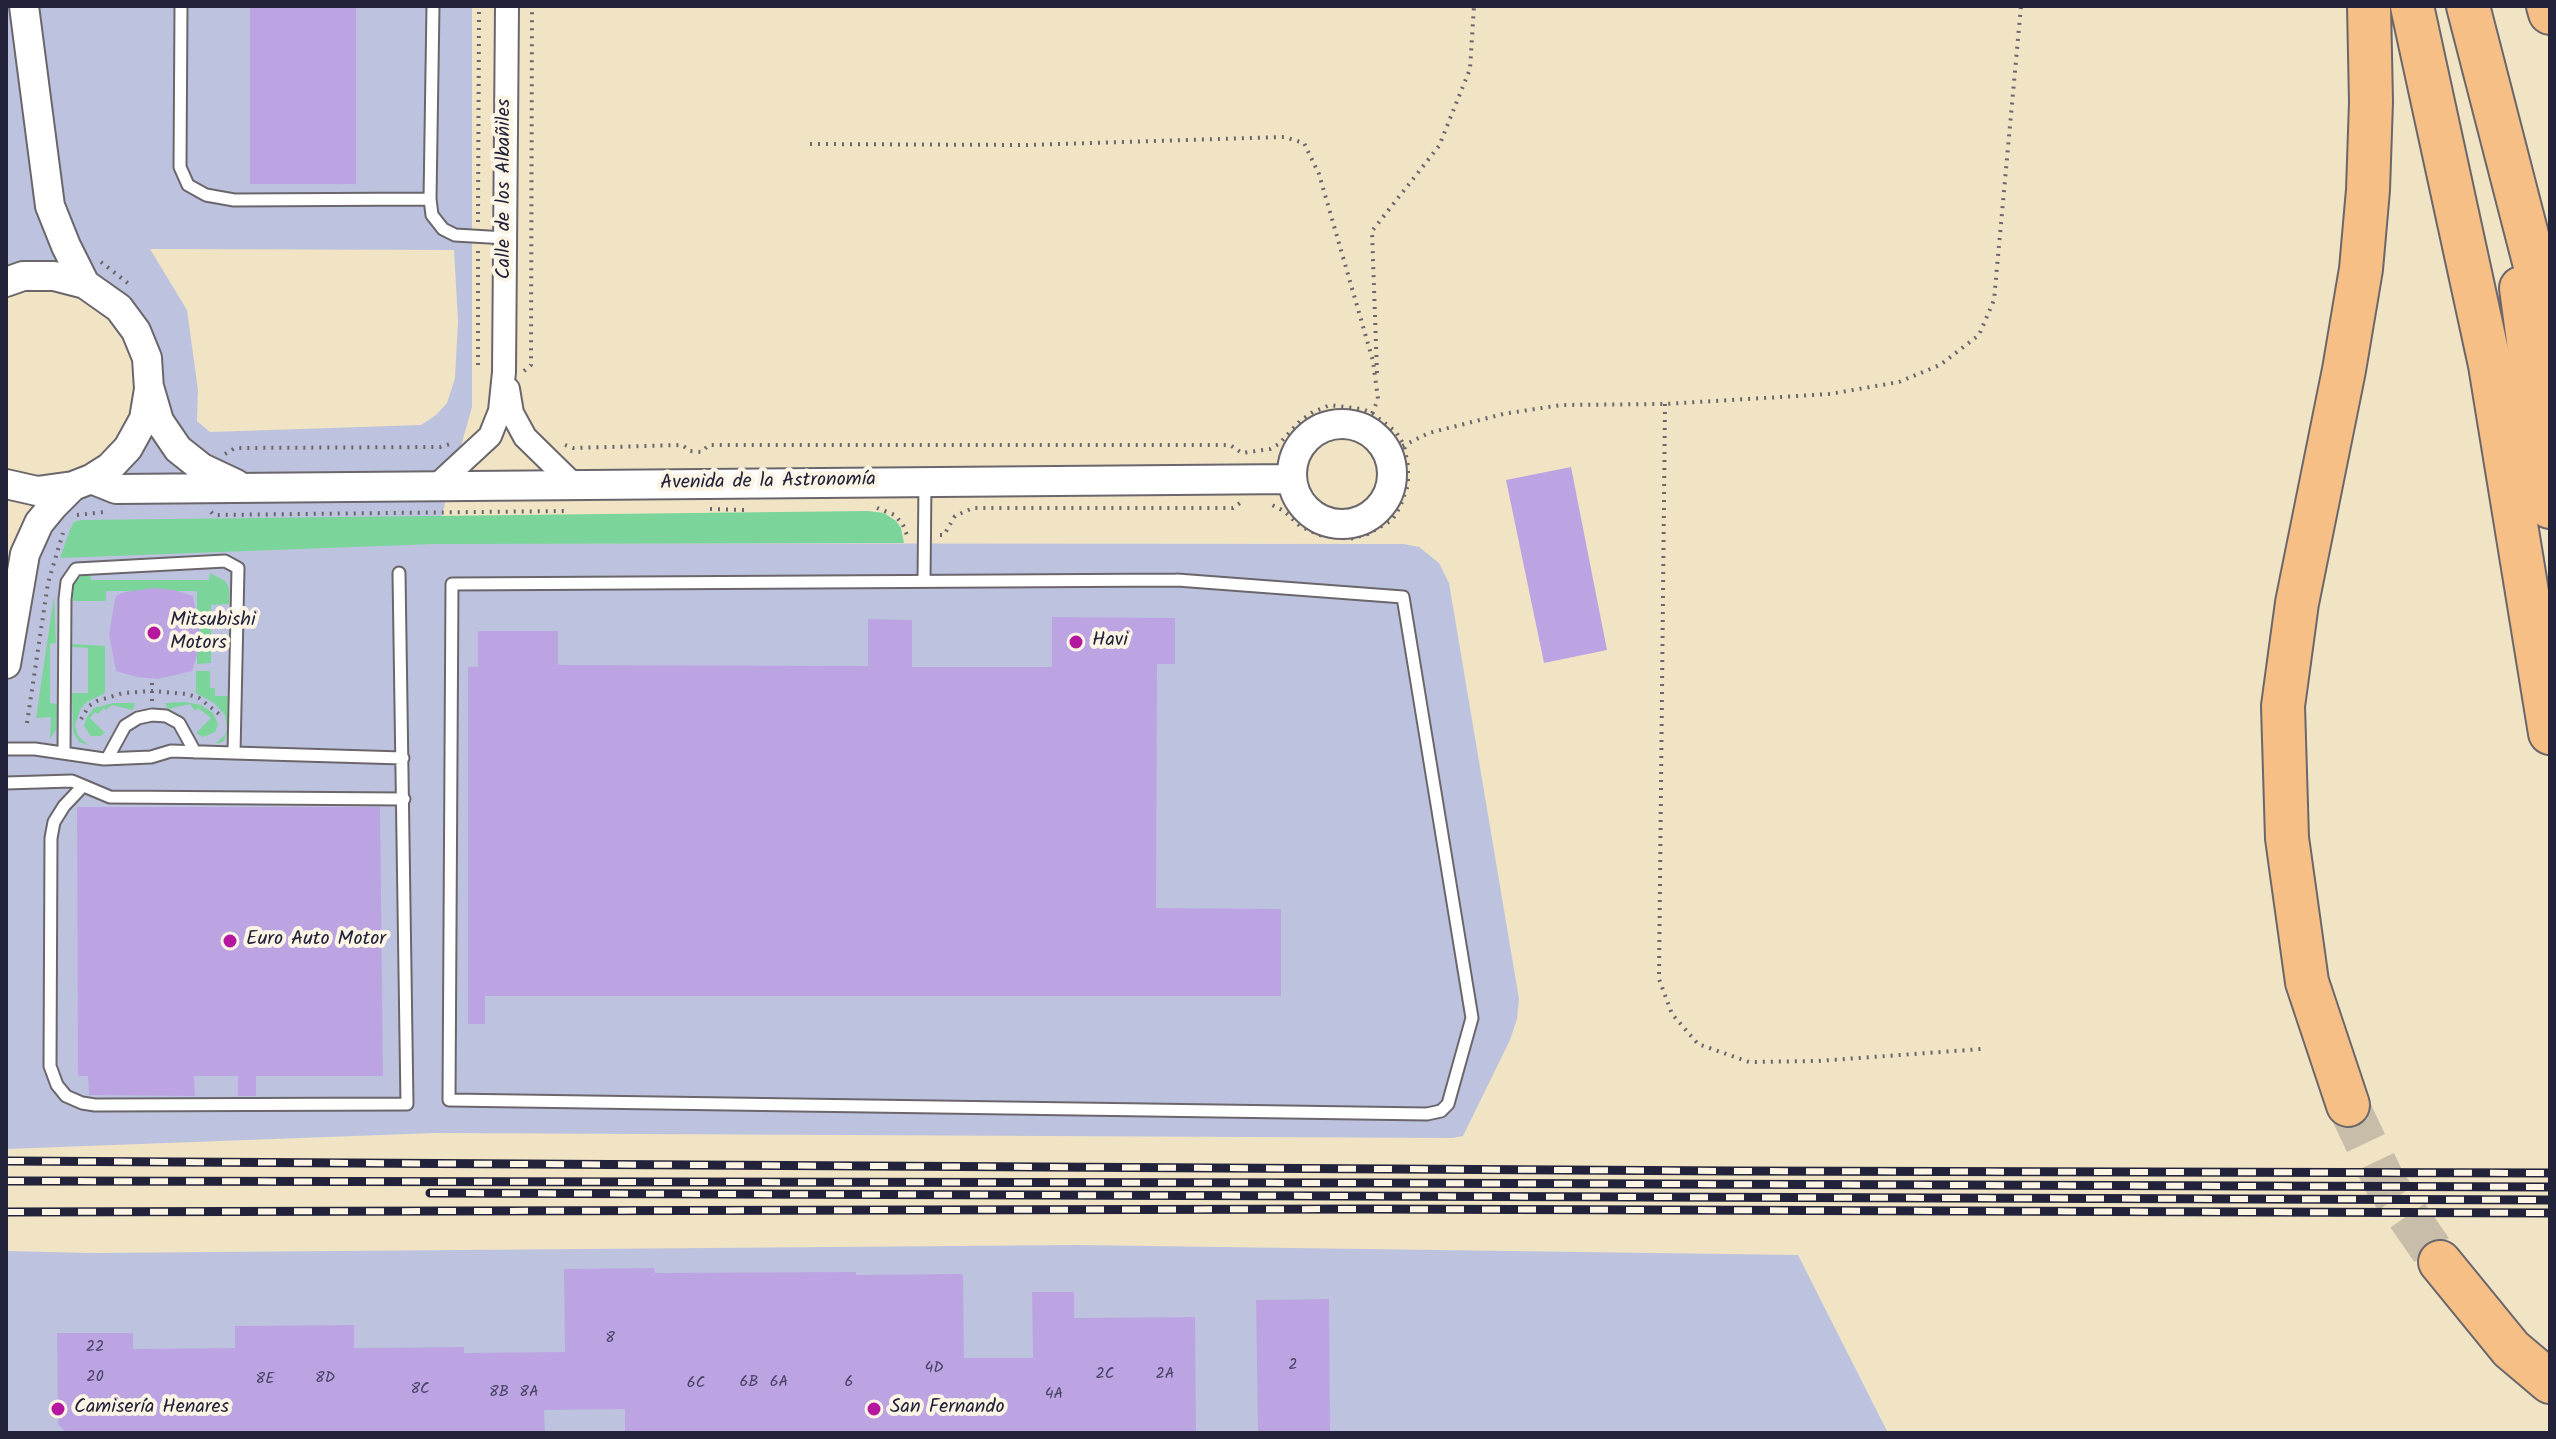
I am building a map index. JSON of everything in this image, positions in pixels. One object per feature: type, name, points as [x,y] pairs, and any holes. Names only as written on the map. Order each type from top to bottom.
[{"type":"highway","points":[[2348,1105],[2307,982],[2287,838],[2283,706],[2297,603],[2361,269],[2369,175],[2369,6]]},
{"type":"highway","points":[[2412,6],[2490,365],[2550,733]]},
{"type":"highway","points":[[2468,6],[2550,324]]},
{"type":"highway","points":[[2548,6],[2550,13]]},
{"type":"highway","points":[[2524,223],[2520,278],[2550,507]]},
{"type":"highway","points":[[2440,1262],[2511,1349],[2550,1382]]},
{"type":"street","points":[[6,664],[25,554],[39,523],[53,506],[82,483],[110,467],[128,448],[144,419],[149,389],[147,358],[136,331],[93,273],[66,246],[50,206],[24,6]]},
{"type":"street","name":"Calle de los Albañiles","points":[[436,486],[490,436],[500,411],[505,372],[507,6]]},
{"type":"street","points":[[6,282],[23,276],[93,273]]},
{"type":"street","name":"Calle de los Albañiles","points":[[505,372],[512,413],[525,437],[575,498]]},
{"type":"street","name":"Avenida de la Astronomía","points":[[149,389],[159,421],[178,449],[202,468],[244,488]]},
{"type":"street","points":[[1369,421],[1379,439],[1396,449],[1388,495],[1380,507],[1355,522],[1341,524],[1313,515],[1296,493],[1292,468],[1299,447],[1314,432],[1334,424],[1369,421]]},
{"type":"street","name":"Avenida de la Astronomía","points":[[82,483],[116,489],[436,486],[575,498],[925,482],[1292,479]]},
{"type":"street","points":[[6,484],[37,491],[82,483]]},
{"type":"lane","points":[[181,6],[180,167],[188,185],[206,195],[234,200],[430,199]]},
{"type":"lane","points":[[433,6],[432,215],[443,229],[455,235],[506,238]]},
{"type":"lane","points":[[924,581],[925,482]]},
{"type":"lane","points":[[64,752],[65,599],[67,582],[76,569],[225,561],[238,568],[234,753]]},
{"type":"lane","points":[[82,787],[54,822],[51,838],[50,1066],[57,1085],[66,1096],[95,1105],[407,1104],[399,573]]},
{"type":"lane","points":[[1177,580],[1403,597],[1472,1018],[1448,1104],[1441,1111],[1427,1114],[449,1100],[452,584],[924,581],[1177,580]]},
{"type":"lane","points":[[107,759],[125,726],[138,718],[152,715],[166,716],[179,723],[195,752]]},
{"type":"lane","points":[[6,749],[35,749],[107,759],[151,757],[171,751],[403,758]]},
{"type":"lane","points":[[6,783],[72,781],[110,797],[404,799]]},
{"type":"path","points":[[479,6],[478,365],[505,372],[531,365],[532,6]]},
{"type":"path","points":[[1369,421],[1378,399],[1372,231],[1439,146],[1470,69],[1474,6]]},
{"type":"path","points":[[1396,449],[1429,433],[1503,414],[1561,405],[1665,404],[1830,394],[1899,382],[1940,365],[1979,335],[1994,300],[2021,6]]},
{"type":"path","points":[[810,144],[1026,145],[1284,137],[1304,143],[1327,200],[1373,361],[1378,399]]},
{"type":"path","points":[[93,273],[135,290]]},
{"type":"path","points":[[1665,404],[1659,979],[1672,1014],[1698,1044],[1749,1062],[1818,1061],[1982,1049]]},
{"type":"path","points":[[563,444],[573,448],[682,445],[696,452],[709,445],[1230,445],[1242,453],[1270,449],[1279,444],[1300,421],[1330,405],[1362,409],[1369,421],[1396,432],[1396,449],[1408,466],[1408,485],[1392,520],[1368,534],[1350,539],[1319,535],[1300,526],[1277,506],[1264,503]]},
{"type":"path","points":[[224,454],[235,448],[440,447],[453,443]]},
{"type":"path","points":[[206,508],[214,515],[575,498]]},
{"type":"path","points":[[944,535],[955,516],[973,508],[1233,508],[1242,501]]},
{"type":"path","points":[[705,503],[711,510],[756,510]]},
{"type":"path","points":[[877,508],[895,515],[907,535]]},
{"type":"shaded area","points":[[6,6],[472,6],[472,407],[434,543],[1404,544],[1419,547],[1439,563],[1449,583],[1519,999],[1510,1040],[1463,1136],[435,1133],[6,1149],[6,666],[25,554],[128,448],[147,358],[85,284],[6,282]],"holes":[[[150,249],[454,250],[458,321],[455,378],[447,403],[421,425],[210,432],[197,421],[198,390],[187,310]]]},
{"type":"shaded area","points":[[1077,1245],[1798,1255],[1888,1433],[6,1433],[6,1251],[91,1253]]},
{"type":"green space","points":[[884,513],[896,521],[904,543],[434,544],[60,558],[74,522],[81,520]]},
{"type":"green space","points":[[90,573],[91,580],[209,580],[210,573],[225,581],[229,588],[229,604],[211,605],[211,663],[197,664],[197,591],[106,591],[106,601],[73,601],[73,585],[77,578]]},
{"type":"green space","points":[[54,596],[56,643],[50,644],[50,703],[57,704],[56,730],[50,739],[51,717],[36,718]]},
{"type":"green space","points":[[72,644],[105,646],[105,693],[81,708],[75,725],[78,736],[88,745],[79,742],[73,732],[72,693],[88,693],[88,648],[72,647]]},
{"type":"green space","points":[[196,671],[210,671],[210,688],[215,688],[215,696],[229,696],[229,727],[224,741],[219,743],[215,744],[227,729],[225,715],[214,703],[196,693]]},
{"type":"green space","points":[[185,702],[201,705],[213,713],[218,724],[215,732],[203,737],[196,733],[211,718],[198,708],[195,711],[190,704],[168,709],[165,703]]},
{"type":"green space","points":[[113,703],[135,703],[133,710],[112,705],[98,714],[95,712],[90,718],[105,733],[91,736],[84,726],[87,717],[94,708]]},
{"type":"building","points":[[250,6],[356,6],[356,184],[250,184]]},
{"type":"building","points":[[1571,467],[1607,650],[1544,663],[1506,480]]},
{"type":"building","name":"Mitsubishi Motors","points":[[154,588],[193,596],[200,633],[192,671],[158,679],[116,671],[109,634],[115,599],[125,592]]},
{"type":"building","points":[[1052,617],[1175,618],[1175,664],[1157,664],[1156,908],[1281,909],[1281,996],[485,996],[485,1024],[468,1024],[468,667],[478,667],[478,631],[558,631],[558,665],[868,666],[868,619],[912,620],[912,667],[1052,667]]},
{"type":"building","name":"Euro Auto Motor","points":[[77,807],[380,807],[383,1076],[256,1076],[256,1096],[238,1096],[238,1076],[194,1076],[195,1096],[89,1095],[88,1076],[78,1076]]},
{"type":"building","points":[[654,1268],[655,1273],[963,1274],[964,1358],[1033,1358],[1032,1292],[1074,1292],[1074,1318],[1195,1317],[1196,1433],[625,1433],[625,1409],[544,1410],[545,1433],[67,1433],[58,1424],[57,1333],[133,1333],[133,1349],[235,1348],[235,1326],[354,1325],[354,1348],[464,1347],[464,1353],[565,1352],[564,1269]]},
{"type":"building","points":[[1329,1299],[1330,1433],[1258,1433],[1256,1300]]},
{"type":"tunnel","points":[[2348,1105],[2385,1183],[2440,1262]]},
{"type":"railway","points":[[6,1161],[2550,1173]]},
{"type":"railway","points":[[6,1181],[2550,1187]]},
{"type":"railway","points":[[430,1193],[2550,1200]]},
{"type":"railway","points":[[6,1212],[1367,1209],[2550,1213]]},
{"type":"place","name":"Mitsubishi Motors","points":[[154,633]]},
{"type":"place","name":"Havi","points":[[1076,642]]},
{"type":"place","name":"Euro Auto Motor","points":[[230,941]]},
{"type":"place","name":"Camisería Henares","points":[[58,1409]]},
{"type":"place","name":"San Fernando","points":[[874,1409]]}]
